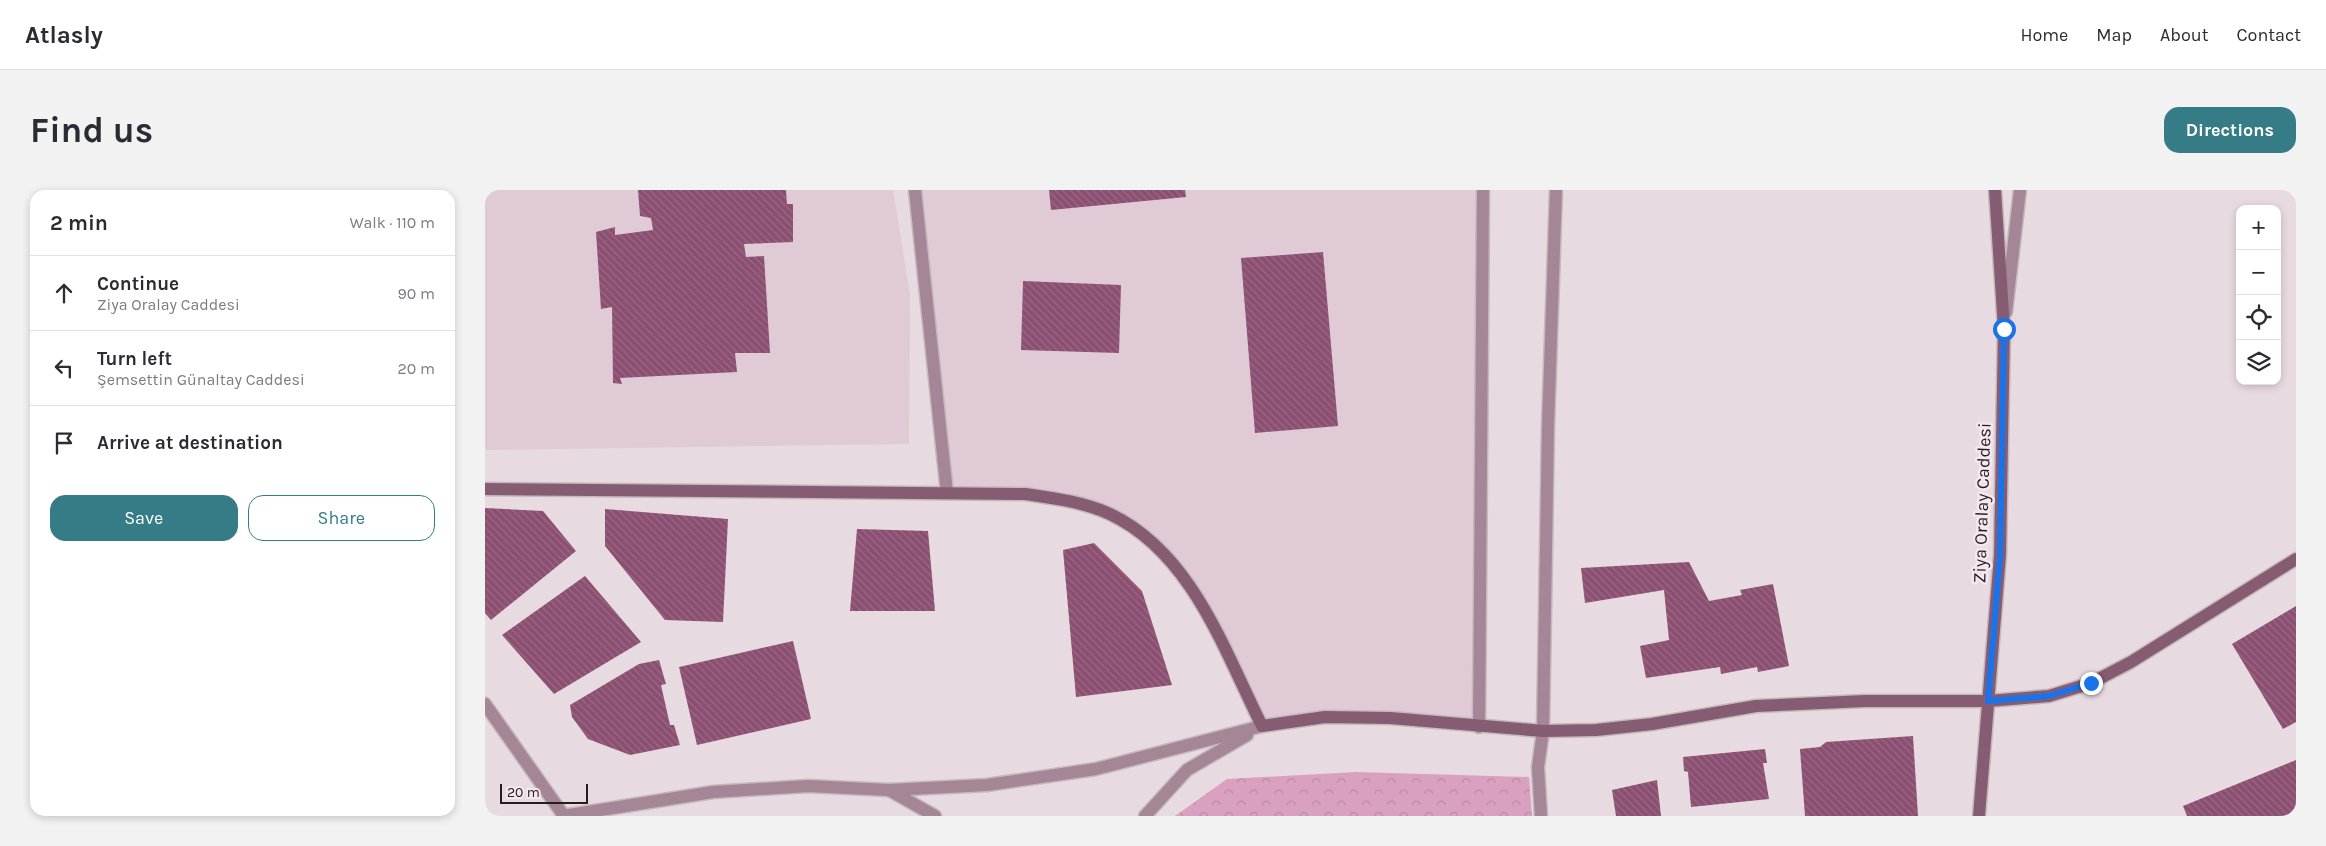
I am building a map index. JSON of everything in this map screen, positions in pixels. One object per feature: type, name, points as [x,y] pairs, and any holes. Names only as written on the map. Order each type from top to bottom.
[{"type":"main road","name":"Ziya Oralay Caddesi","points":[[1979,816],[2000,555],[2004,329],[1995,190]]},
{"type":"main road","points":[[485,488],[1025,494],[1069,501],[1109,514],[1147,536],[1193,588],[1262,726],[1325,716],[1390,718],[1543,731],[1596,730],[1652,724],[1756,706],[1865,701],[1988,701],[2049,696],[2091,683],[2131,662],[2296,559]]},
{"type":"street","points":[[915,190],[947,493]]},
{"type":"street","points":[[1479,727],[1483,190]]},
{"type":"street","points":[[1541,816],[1538,767],[1543,731],[1548,436],[1556,190]]},
{"type":"street","points":[[2004,329],[2020,190]]},
{"type":"street","points":[[485,704],[564,816],[713,792],[808,786],[889,790],[987,785],[1096,769],[1262,726]]},
{"type":"street","points":[[1145,816],[1187,770],[1262,726]]},
{"type":"street","points":[[889,790],[935,816]]},
{"type":"shaded area","points":[[485,190],[893,190],[910,294],[909,444],[485,450]]},
{"type":"shaded area","points":[[915,190],[1483,190],[1479,727],[1390,718],[1262,726],[1194,589],[1146,536],[1069,501],[947,493]]},
{"type":"green space","points":[[1356,772],[1529,777],[1532,816],[1175,816],[1227,779]]},
{"type":"building","points":[[638,190],[786,190],[787,204],[793,204],[793,242],[744,244],[746,257],[764,256],[770,353],[735,353],[737,372],[620,378],[622,384],[613,383],[612,307],[601,309],[596,232],[615,227],[615,235],[653,230],[651,218],[640,216]]},
{"type":"building","points":[[1049,190],[1185,190],[1186,197],[1051,210]]},
{"type":"building","points":[[1323,252],[1338,426],[1255,433],[1241,258]]},
{"type":"building","points":[[1023,281],[1121,285],[1119,353],[1021,350]]},
{"type":"building","points":[[485,508],[543,511],[576,551],[491,620],[485,613]]},
{"type":"building","points":[[605,509],[728,519],[723,622],[665,620],[605,546]]},
{"type":"building","points":[[857,529],[928,531],[935,611],[850,611]]},
{"type":"building","points":[[1094,543],[1142,591],[1172,685],[1076,697],[1063,550]]},
{"type":"building","points":[[1689,562],[1709,601],[1742,595],[1740,590],[1773,584],[1789,666],[1758,672],[1757,667],[1721,674],[1720,667],[1646,678],[1640,646],[1669,640],[1664,590],[1585,603],[1581,568]]},
{"type":"building","points":[[585,576],[641,642],[554,694],[502,635]]},
{"type":"building","points":[[2296,606],[2296,722],[2283,729],[2232,644]]},
{"type":"building","points":[[793,641],[811,719],[697,745],[679,667]]},
{"type":"building","points":[[659,660],[666,684],[661,685],[670,725],[674,725],[680,745],[630,755],[588,739],[572,717],[570,705],[639,664]]},
{"type":"building","points":[[1913,736],[1918,816],[1805,816],[1800,749],[1820,747],[1826,742]]},
{"type":"building","points":[[1765,749],[1767,763],[1763,763],[1769,799],[1691,807],[1688,772],[1684,771],[1683,757]]},
{"type":"building","points":[[2296,760],[2296,816],[2187,816],[2183,806]]},
{"type":"building","points":[[1657,780],[1661,816],[1616,816],[1612,790]]},
{"type":"route","points":[[2004,329],[2000,555],[1988,701],[2049,696],[2091,683]]}]
